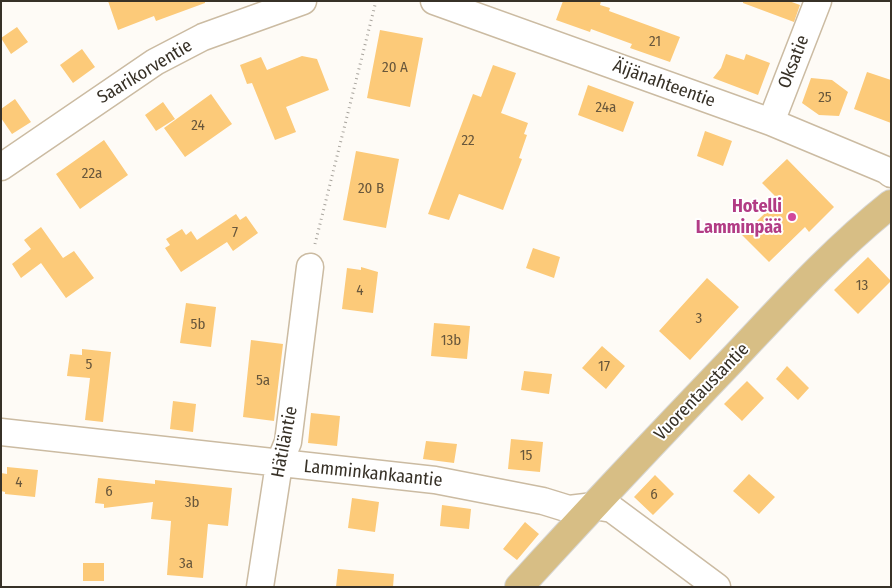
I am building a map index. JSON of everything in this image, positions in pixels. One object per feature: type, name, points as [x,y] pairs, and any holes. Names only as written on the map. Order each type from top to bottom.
[{"type":"main road","name":"Vuorentaustantie","points":[[519,587],[841,247],[891,204]]},
{"type":"street","name":"Saarikorventie","points":[[1,168],[155,62],[203,37],[303,1]]},
{"type":"street","name":"Äijänahteentie","points":[[434,1],[771,122],[886,170],[891,174]]},
{"type":"street","name":"Oksatie","points":[[771,122],[818,1]]},
{"type":"street","name":"Hätiläntie","points":[[260,587],[279,464],[288,442],[310,267]]},
{"type":"street","name":"Lamminkankaantie","points":[[1,432],[435,480],[543,500],[569,509],[594,506],[612,509],[717,587]]},
{"type":"path","points":[[310,267],[376,1]]},
{"type":"building","points":[[108,1],[205,1],[205,3],[156,21],[154,16],[118,30]]},
{"type":"building","points":[[563,1],[601,1],[600,5],[610,8],[609,11],[680,37],[670,62],[630,48],[632,44],[591,29],[590,32],[556,20]]},
{"type":"building","points":[[743,1],[789,1],[800,5],[794,22],[743,3]]},
{"type":"building","points":[[17,27],[28,42],[11,54],[1,38]]},
{"type":"building","points":[[380,30],[423,38],[410,107],[367,98]]},
{"type":"building","points":[[82,49],[95,67],[73,83],[60,65]]},
{"type":"building","points":[[726,54],[744,60],[746,54],[770,63],[758,95],[713,78],[721,68]]},
{"type":"building","points":[[302,56],[317,59],[329,90],[286,107],[296,132],[275,140],[252,83],[247,84],[240,65],[261,57],[267,70]]},
{"type":"building","points":[[493,65],[516,73],[501,113],[528,123],[524,134],[527,135],[519,158],[522,159],[503,210],[459,194],[449,220],[428,214],[473,94],[481,97]]},
{"type":"building","points":[[867,72],[891,80],[891,123],[854,109]]},
{"type":"building","points":[[811,78],[832,80],[848,92],[839,116],[819,115],[802,103]]},
{"type":"building","points":[[588,85],[634,102],[623,132],[578,115]]},
{"type":"building","points":[[211,94],[232,124],[185,157],[164,128]]},
{"type":"building","points":[[15,99],[31,122],[12,134],[1,118],[1,109]]},
{"type":"building","points":[[163,102],[175,119],[156,131],[145,115]]},
{"type":"building","points":[[705,131],[732,141],[723,166],[697,156]]},
{"type":"building","points":[[104,140],[128,175],[80,209],[56,174]]},
{"type":"building","points":[[356,151],[399,159],[386,228],[343,220]]},
{"type":"building","name":"Hotelli Lamminpää","points":[[787,159],[834,207],[809,232],[805,227],[769,262],[742,235],[779,200],[762,183]]},
{"type":"building","points":[[236,214],[240,220],[246,216],[258,233],[233,251],[227,242],[181,272],[165,248],[170,245],[166,239],[182,229],[186,235],[191,231],[197,240]]},
{"type":"building","points":[[41,227],[63,258],[74,251],[94,278],[66,298],[41,263],[21,278],[12,264],[31,249],[24,240]]},
{"type":"building","points":[[533,248],[560,257],[554,278],[526,268]]},
{"type":"building","points":[[868,257],[891,281],[858,314],[834,290]]},
{"type":"building","points":[[361,267],[378,272],[373,313],[342,309],[347,268],[361,270]]},
{"type":"building","points":[[707,278],[739,307],[690,360],[659,331]]},
{"type":"building","points":[[186,303],[216,307],[211,347],[180,343]]},
{"type":"building","points":[[434,323],[470,326],[467,359],[431,356]]},
{"type":"building","points":[[251,340],[283,344],[274,421],[243,417]]},
{"type":"building","points":[[602,346],[625,366],[606,389],[582,368]]},
{"type":"building","points":[[82,349],[111,352],[103,422],[85,420],[90,378],[67,376],[70,354],[82,355]]},
{"type":"building","points":[[787,366],[809,388],[798,400],[776,379]]},
{"type":"building","points":[[524,371],[552,374],[549,394],[521,390]]},
{"type":"building","points":[[747,381],[764,398],[742,421],[724,404]]},
{"type":"building","points":[[173,401],[196,404],[193,432],[170,429]]},
{"type":"building","points":[[311,413],[340,416],[337,446],[308,443]]},
{"type":"building","points":[[511,439],[543,442],[540,472],[508,469]]},
{"type":"building","points":[[426,441],[457,444],[454,463],[423,459]]},
{"type":"building","points":[[7,467],[38,470],[35,497],[5,494],[5,492],[1,491],[1,473],[7,474]]},
{"type":"building","points":[[749,474],[775,497],[759,514],[733,491]]},
{"type":"building","points":[[655,475],[674,494],[653,515],[634,497]]},
{"type":"building","points":[[98,478],[155,484],[155,480],[232,488],[228,526],[208,524],[203,578],[167,575],[171,521],[151,519],[153,502],[104,508],[104,504],[95,503]]},
{"type":"building","points":[[352,498],[379,502],[375,532],[348,528]]},
{"type":"building","points":[[442,505],[471,509],[469,529],[440,526]]},
{"type":"building","points":[[525,522],[539,534],[517,560],[503,549]]},
{"type":"building","points":[[83,563],[104,563],[104,581],[83,581]]},
{"type":"building","points":[[338,569],[394,574],[393,587],[336,587]]},
{"type":"place","name":"Hotelli Lamminpää","points":[[792,217]]}]
